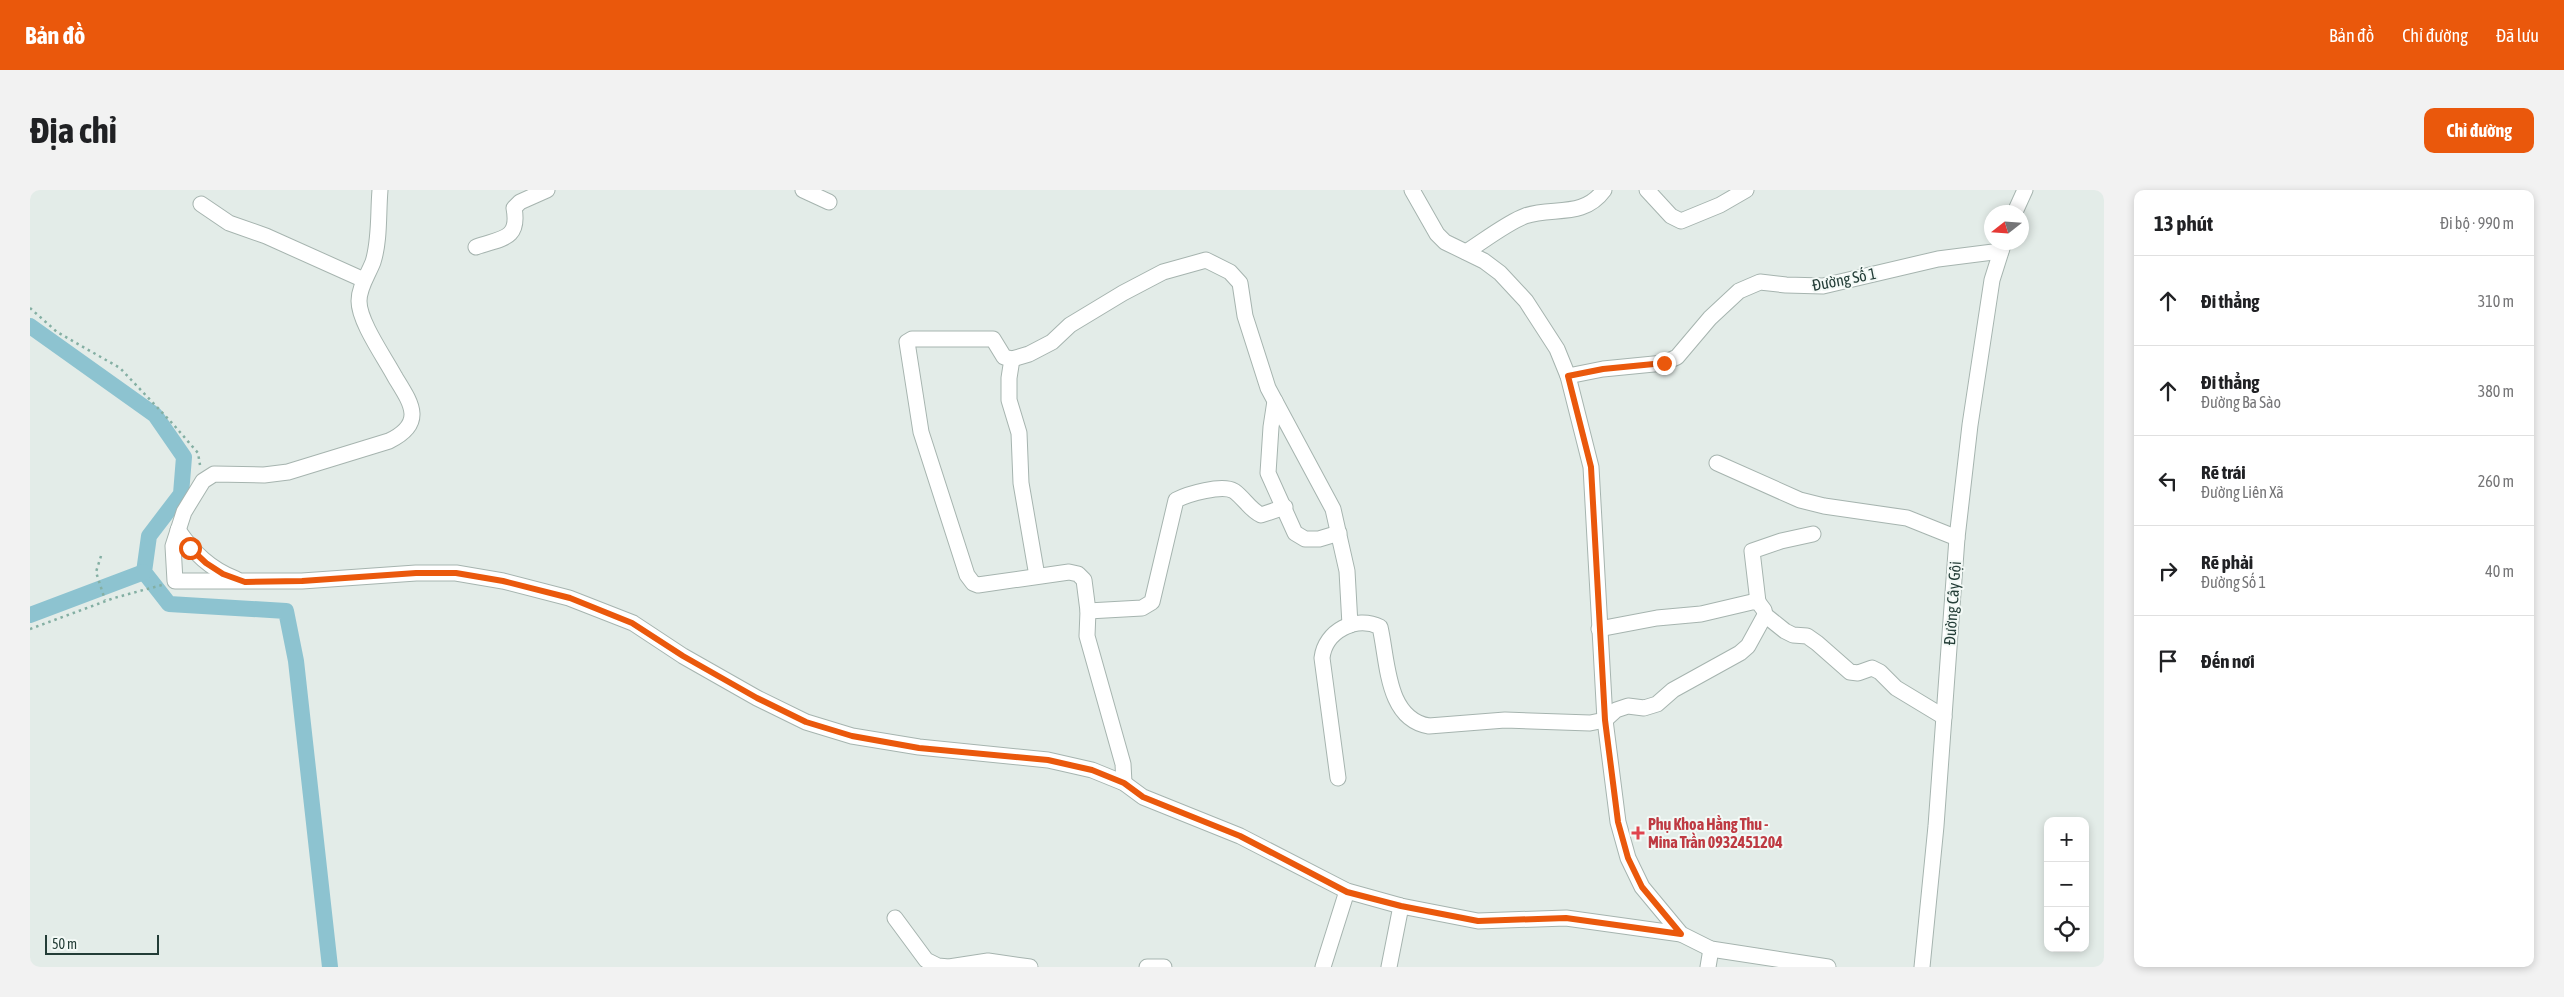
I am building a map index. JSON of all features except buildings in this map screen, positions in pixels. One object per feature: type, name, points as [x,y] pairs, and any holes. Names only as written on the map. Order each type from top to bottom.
[{"type":"street","points":[[380,190],[376,248],[359,300],[362,316],[396,379],[407,393],[412,417],[408,427],[401,435],[389,441],[288,472],[220,474],[202,481],[184,512],[173,546],[175,581],[302,581],[416,573],[456,573],[503,581],[570,598],[632,623],[683,656],[757,698],[806,722],[852,736],[919,748],[1048,760],[1092,770],[1124,783],[1143,797],[1240,836],[1347,892],[1401,906],[1478,921],[1566,918],[1681,934],[1711,949],[1828,967]]},
{"type":"street","points":[[476,247],[504,237],[514,230],[517,223],[514,208],[520,202],[548,190]]},
{"type":"street","points":[[803,190],[829,202]]},
{"type":"street","points":[[1412,190],[1437,234],[1454,248],[1484,261],[1500,273],[1526,301],[1553,342],[1568,376],[1591,467],[1605,720],[1618,822],[1628,858],[1642,887],[1681,934]]},
{"type":"street","points":[[1466,252],[1511,222],[1527,215],[1554,213],[1578,208],[1598,199],[1604,190]]},
{"type":"street","points":[[1647,190],[1670,216],[1681,221],[1746,190]]},
{"type":"street","points":[[2018,205],[2025,190]]},
{"type":"street","points":[[200,204],[229,222],[364,280]]},
{"type":"street","name":"Đường Số 1","points":[[1568,376],[1603,369],[1664,363],[1677,357],[1710,318],[1738,291],[1760,282],[1792,286],[1823,286],[1984,250]]},
{"type":"street","name":"Đường Cây Gội","points":[[1922,967],[1936,826],[1957,538],[1970,425],[1992,280],[2001,250]]},
{"type":"street","points":[[1124,783],[1123,764],[1088,636],[1088,611],[1084,580],[1078,574],[1037,576],[978,585],[973,583],[967,575],[921,432],[907,342],[912,339],[993,339],[1004,357],[1012,359],[1029,354],[1052,342],[1070,325],[1163,272],[1206,260],[1230,272],[1240,283],[1245,316],[1268,388],[1320,481],[1333,509],[1347,571],[1350,625]]},
{"type":"street","points":[[1012,359],[1009,378],[1009,400],[1019,433],[1021,483],[1037,576]]},
{"type":"street","points":[[1276,401],[1271,427],[1268,473],[1285,507],[1294,533],[1305,539],[1319,539],[1339,533]]},
{"type":"street","points":[[1717,463],[1800,500],[1824,506],[1907,518],[1957,538]]},
{"type":"street","points":[[1088,611],[1142,608],[1152,602],[1176,500],[1191,492],[1222,488],[1233,491],[1261,515],[1285,507]]},
{"type":"street","points":[[178,530],[190,548],[206,563],[223,574],[245,582]]},
{"type":"street","points":[[1338,778],[1322,658],[1323,647],[1329,638],[1350,625],[1372,623],[1380,627],[1393,689],[1400,709],[1418,724],[1429,726],[1505,720],[1590,723],[1605,720],[1616,710],[1628,706],[1644,708],[1657,704],[1672,690],[1734,658],[1748,646],[1761,609],[1752,551],[1781,541],[1813,534]]},
{"type":"street","points":[[1599,629],[1657,618],[1701,614],[1736,604],[1761,609],[1785,631],[1793,635],[1807,636],[1818,643],[1850,672],[1858,673],[1872,668],[1880,672],[1896,688],[1944,717]]},
{"type":"street","points":[[1323,967],[1347,892]]},
{"type":"street","points":[[1390,967],[1401,906]]},
{"type":"street","points":[[894,918],[926,960],[938,966],[988,961],[1030,967]]},
{"type":"street","points":[[1708,967],[1711,949]]},
{"type":"street","points":[[1147,967],[1164,967]]},
{"type":"path","points":[[30,308],[57,332],[113,364],[126,374],[198,453],[202,481]]},
{"type":"path","points":[[101,556],[96,572],[105,601]]},
{"type":"path","points":[[30,629],[114,598],[175,581]]},
{"type":"waterway","points":[[30,326],[155,415],[184,457],[181,494],[149,536],[144,572],[169,604],[286,611],[296,661],[330,967]]},
{"type":"waterway","points":[[30,615],[144,572]]},
{"type":"place","name":"Phụ Khoa Hằng Thu - Mina Trần 0932451204","points":[[1638,833]]},
{"type":"route","points":[[190,548],[206,563],[223,574],[245,582],[302,581],[416,573],[456,573],[503,581],[570,598],[632,623],[718,676],[806,722],[852,736],[919,748],[1073,764],[1108,775],[1124,783],[1143,797],[1240,836],[1347,892],[1401,906],[1478,921],[1566,918],[1681,934],[1663,915],[1642,887],[1628,858],[1618,822],[1605,720],[1591,467],[1568,376],[1603,369],[1664,363]]}]
